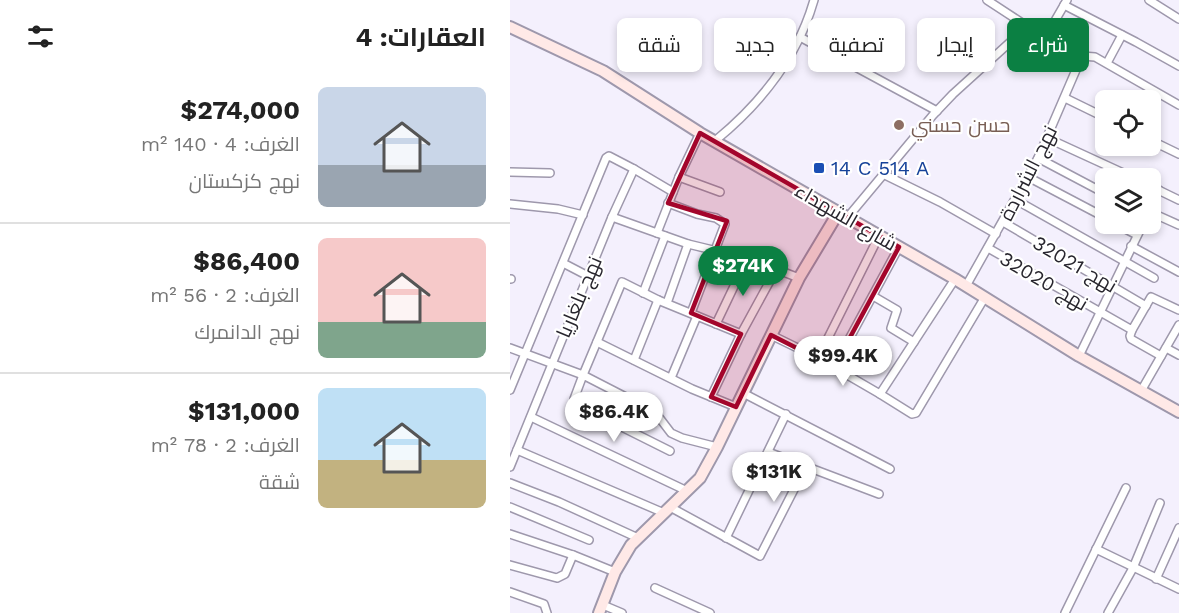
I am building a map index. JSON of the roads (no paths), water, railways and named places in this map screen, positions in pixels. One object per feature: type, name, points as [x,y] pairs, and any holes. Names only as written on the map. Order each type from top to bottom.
[{"type":"street","points":[[716,140],[768,89],[787,62],[800,37],[814,0]]},
{"type":"street","points":[[987,0],[1015,18]]},
{"type":"street","points":[[1149,0],[1179,19]]},
{"type":"street","points":[[1056,18],[1065,2],[1179,66]]},
{"type":"street","name":"شارع الشهداء","points":[[510,27],[603,71],[700,133],[716,140],[842,216],[955,279],[1079,356],[1179,412]]},
{"type":"street","points":[[1107,63],[1122,35]]},
{"type":"street","points":[[800,37],[936,111]]},
{"type":"street","points":[[622,613],[601,609],[626,552],[638,537],[700,478],[799,278],[842,216],[883,174],[936,111],[1007,45]]},
{"type":"street","points":[[1089,57],[1107,63],[1179,105]]},
{"type":"street","name":"نهج الشراردة","points":[[966,286],[1038,158],[1076,72]]},
{"type":"street","points":[[1065,98],[1095,113]]},
{"type":"street","points":[[643,293],[668,203],[700,133]]},
{"type":"street","points":[[1047,138],[1112,168]]},
{"type":"street","points":[[1161,145],[1179,154]]},
{"type":"street","points":[[511,385],[606,158],[609,156],[673,192]]},
{"type":"street","points":[[1038,158],[1095,188]]},
{"type":"street","name":"نهج بلغاريا","points":[[510,467],[612,217],[634,169]]},
{"type":"street","points":[[510,172],[550,173]]},
{"type":"street","points":[[883,174],[940,202],[996,234]]},
{"type":"street","points":[[679,177],[720,192]]},
{"type":"street","points":[[1028,177],[1095,212]]},
{"type":"street","points":[[1161,191],[1179,200]]},
{"type":"street","points":[[1016,200],[1154,278]]},
{"type":"street","points":[[668,203],[725,222],[671,378]]},
{"type":"street","points":[[510,204],[558,209],[583,215]]},
{"type":"street","points":[[612,217],[688,244],[777,268],[799,278]]},
{"type":"street","points":[[1161,217],[1179,225]]},
{"type":"street","name":"نهج 32021","points":[[1003,222],[1146,306]]},
{"type":"street","points":[[1079,356],[1137,235]]},
{"type":"street","points":[[818,358],[879,236]]},
{"type":"street","points":[[667,303],[688,244]]},
{"type":"street","points":[[1131,246],[1179,272]]},
{"type":"street","points":[[834,367],[899,248]]},
{"type":"street","name":"نهج 32020","points":[[988,248],[1132,330]]},
{"type":"street","points":[[716,324],[747,259]]},
{"type":"street","points":[[563,263],[588,276]]},
{"type":"street","points":[[711,397],[741,334],[777,268]]},
{"type":"street","points":[[880,394],[955,279]]},
{"type":"street","points":[[670,451],[576,404],[574,399],[622,282],[658,300],[741,334]]},
{"type":"street","points":[[873,296],[896,309],[891,328],[914,342]]},
{"type":"street","points":[[771,335],[818,358],[912,414],[916,413],[985,297]]},
{"type":"street","points":[[1161,356],[1131,339],[1132,330],[1149,298],[1153,297],[1179,310]]},
{"type":"street","points":[[634,360],[658,300]]},
{"type":"street","points":[[1141,391],[1179,325]]},
{"type":"street","points":[[597,342],[736,407]]},
{"type":"street","points":[[510,348],[583,375],[655,412],[671,433],[717,447]]},
{"type":"street","points":[[1166,348],[1179,355]]},
{"type":"street","points":[[743,393],[890,469]]},
{"type":"street","points":[[726,538],[786,414]]},
{"type":"street","points":[[531,417],[687,492]]},
{"type":"street","points":[[517,450],[667,510],[759,556],[762,555],[806,466]]},
{"type":"street","points":[[768,452],[879,494]]},
{"type":"street","points":[[510,483],[560,502],[638,537]]},
{"type":"street","points":[[1065,613],[1126,488]]},
{"type":"street","points":[[1108,613],[1133,568],[1160,503]]},
{"type":"street","points":[[510,507],[589,540]]},
{"type":"street","points":[[1156,579],[1179,528]]},
{"type":"street","points":[[510,534],[573,555],[615,573]]},
{"type":"street","points":[[1096,549],[1156,579],[1178,586]]},
{"type":"street","points":[[510,565],[557,578],[565,574],[573,555]]},
{"type":"street","points":[[655,588],[710,613]]},
{"type":"street","points":[[510,592],[543,604],[546,606],[547,613]]},
{"type":"place","name":"حسن حسني","points":[[899,125]]},
{"type":"place","name":"14 C 514 A","points":[[819,168]]}]
